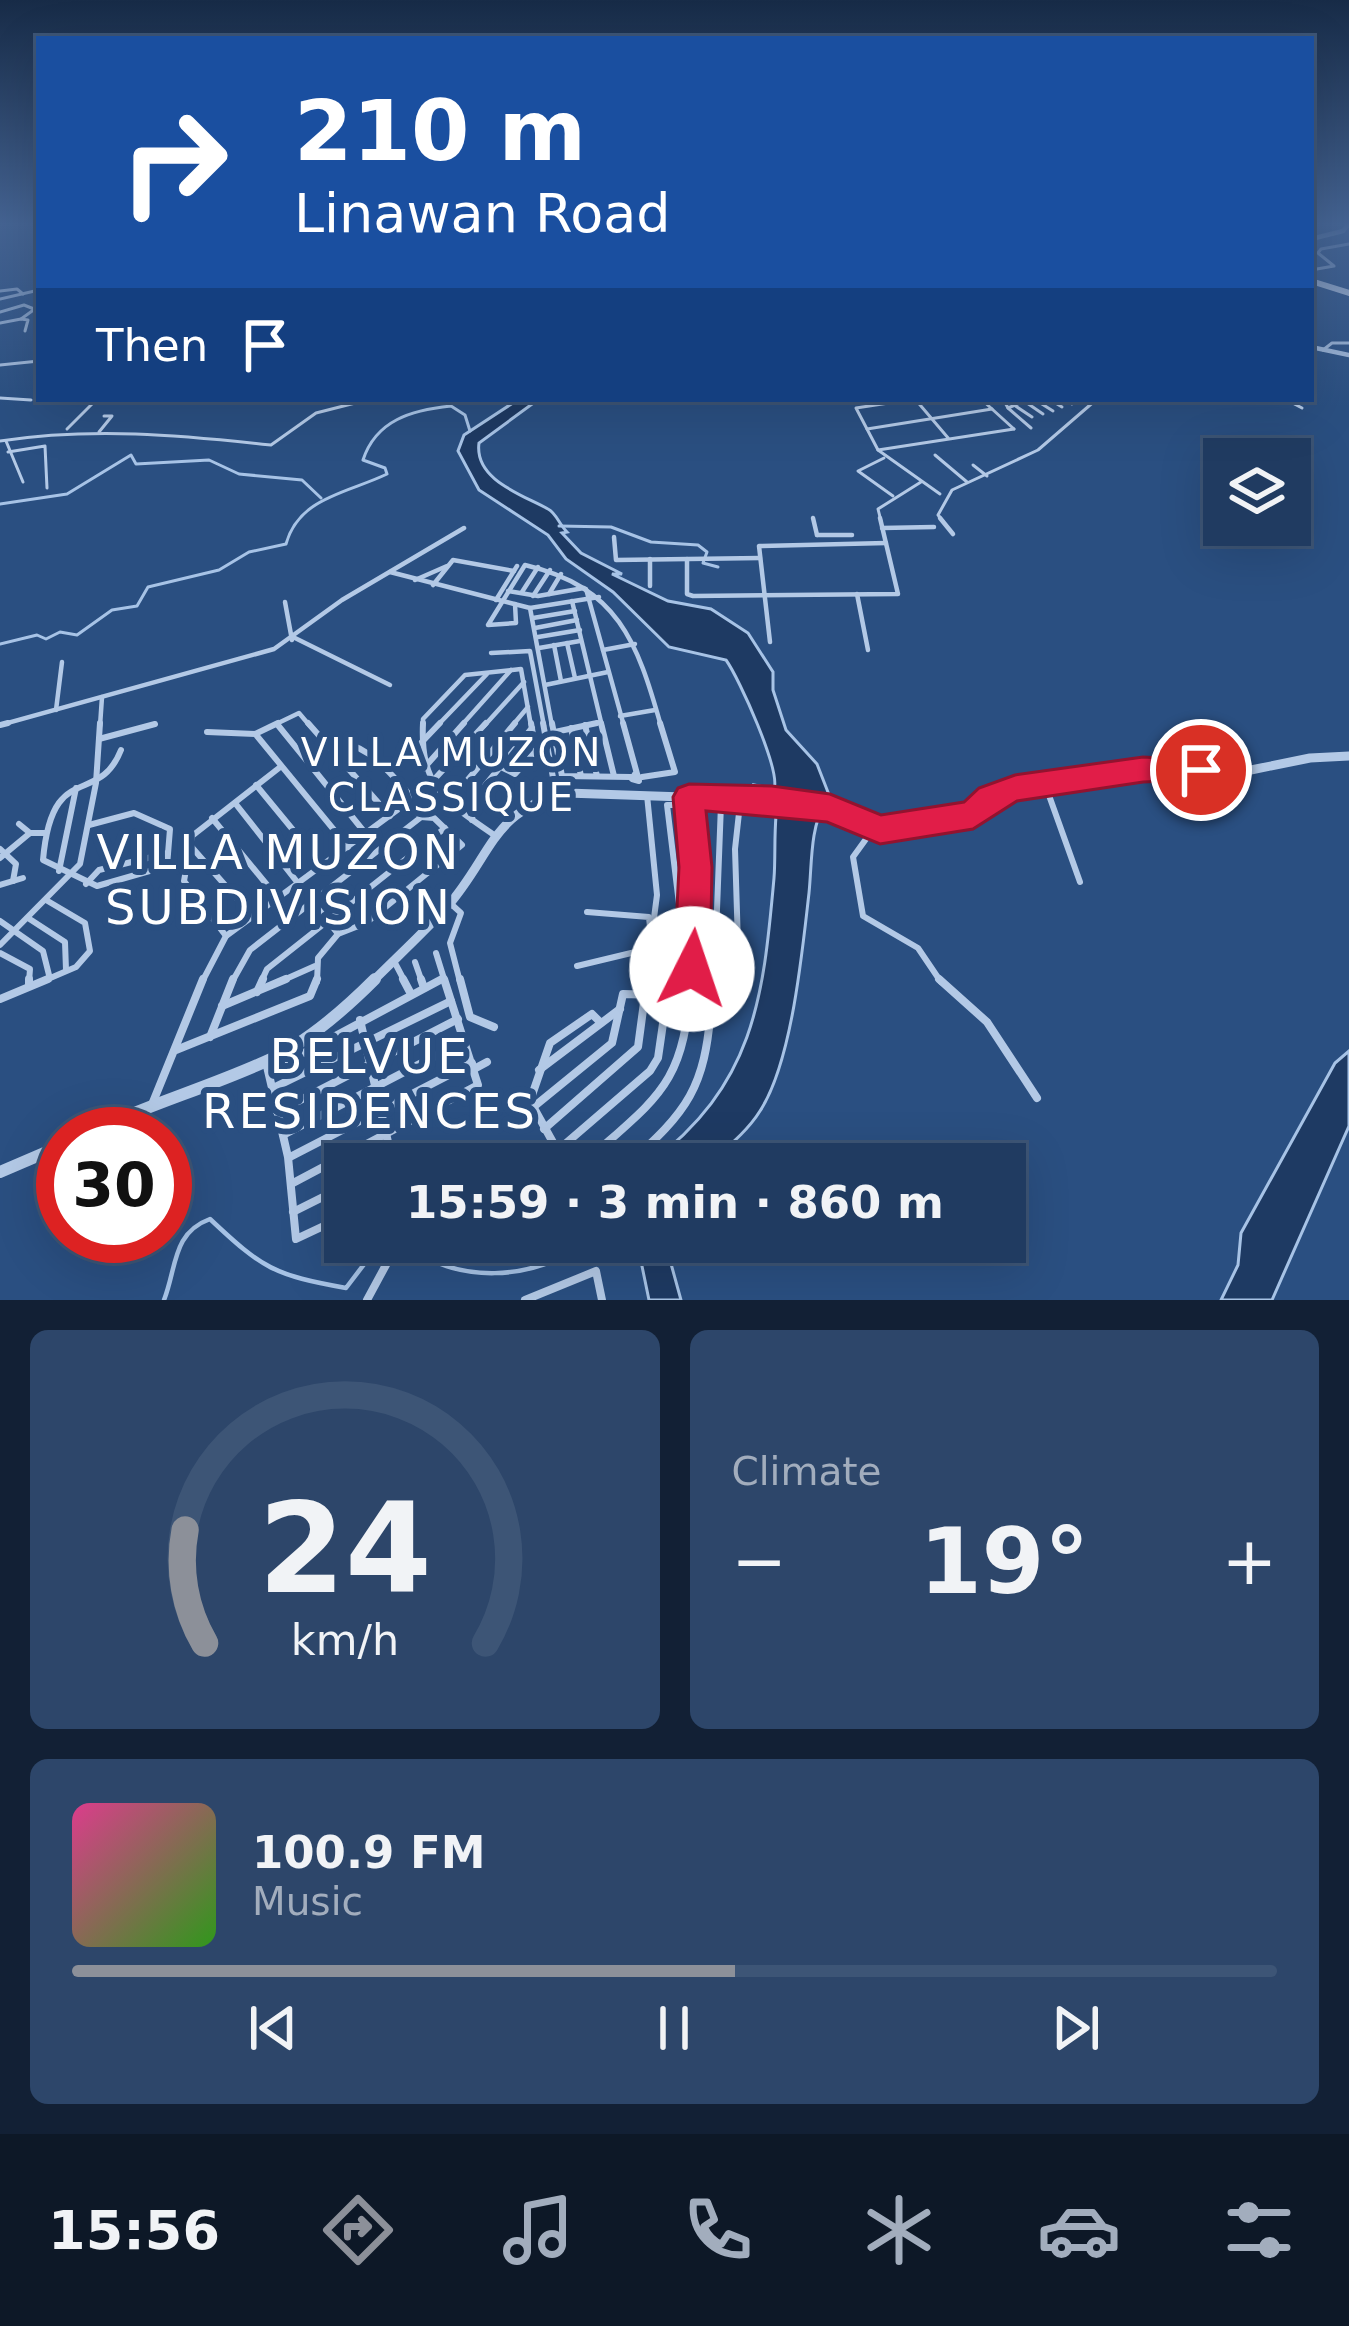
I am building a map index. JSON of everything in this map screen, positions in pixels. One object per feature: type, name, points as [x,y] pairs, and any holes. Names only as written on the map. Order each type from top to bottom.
[{"type":"street","points":[[1,289],[23,294]]},
{"type":"street","points":[[0,299],[36,291]]},
{"type":"street","points":[[0,312],[24,305],[36,307]]},
{"type":"street","points":[[21,320],[36,307]]},
{"type":"street","points":[[0,323],[28,320],[25,331]]},
{"type":"street","points":[[1315,349],[1349,343]]},
{"type":"street","points":[[1315,349],[1349,355]]},
{"type":"street","points":[[0,365],[36,361]]},
{"type":"street","points":[[0,398],[31,400]]},
{"type":"street","points":[[65,432],[94,402]]},
{"type":"street","points":[[23,482],[3,441],[65,432],[147,432],[271,446],[316,412],[358,402]]},
{"type":"street","points":[[895,402],[856,408],[884,458],[940,494]]},
{"type":"street","points":[[918,402],[949,439]]},
{"type":"street","points":[[878,450],[1014,429],[984,402]]},
{"type":"street","points":[[1005,402],[1032,417]]},
{"type":"street","points":[[1011,406],[1023,402]]},
{"type":"street","points":[[1031,402],[1043,414]]},
{"type":"street","points":[[1033,402],[1053,411]]},
{"type":"street","points":[[1054,402],[1062,407]]},
{"type":"street","points":[[953,534],[938,515],[949,493],[1051,441],[1094,402]]},
{"type":"street","points":[[1291,402],[1302,408]]},
{"type":"street","points":[[1011,406],[1031,428]]},
{"type":"street","points":[[867,429],[992,409]]},
{"type":"street","points":[[99,432],[112,416],[104,416]]},
{"type":"street","points":[[8,452],[45,446],[47,488]]},
{"type":"street","points":[[934,454],[968,483]]},
{"type":"street","points":[[884,458],[858,471],[895,497]]},
{"type":"street","points":[[973,466],[986,476]]},
{"type":"street","points":[[687,559],[687,594],[901,592],[878,509],[921,482]]},
{"type":"street","points":[[813,517],[819,544]]},
{"type":"street","points":[[882,528],[934,527]]},
{"type":"street","points":[[0,725],[259,655],[293,639],[464,528]]},
{"type":"street","points":[[817,535],[852,535]]},
{"type":"street","points":[[614,537],[614,559],[760,558]]},
{"type":"street","points":[[770,642],[760,558],[763,544],[886,543]]},
{"type":"street","points":[[650,559],[650,586]]},
{"type":"street","points":[[433,585],[453,560],[516,568],[489,626],[516,623],[515,604]]},
{"type":"street","points":[[268,1066],[346,1008],[450,903],[494,835],[515,812],[556,794],[638,783],[675,772],[632,633],[599,597],[561,574],[525,565],[499,600]]},
{"type":"street","points":[[415,580],[448,566]]},
{"type":"street","points":[[521,593],[538,567]]},
{"type":"street","points":[[533,596],[550,570]]},
{"type":"street","points":[[390,572],[530,608],[599,597]]},
{"type":"street","points":[[549,594],[561,574]]},
{"type":"street","points":[[564,592],[571,580]]},
{"type":"street","points":[[508,591],[533,596],[585,588]]},
{"type":"street","points":[[577,966],[652,948],[653,920],[660,904],[638,783],[585,588]]},
{"type":"street","points":[[856,594],[868,650]]},
{"type":"street","points":[[572,601],[614,776]]},
{"type":"street","points":[[285,602],[293,639]]},
{"type":"street","points":[[530,608],[562,776],[614,776],[688,801]]},
{"type":"street","points":[[532,619],[575,611]]},
{"type":"street","points":[[534,628],[577,620]]},
{"type":"street","points":[[536,638],[580,630]]},
{"type":"street","points":[[293,639],[390,685]]},
{"type":"street","points":[[538,648],[582,640]]},
{"type":"street","points":[[567,643],[575,679]]},
{"type":"street","points":[[603,650],[635,644]]},
{"type":"street","points":[[554,646],[561,682]]},
{"type":"street","points":[[491,653],[530,650],[556,794]]},
{"type":"street","points":[[56,710],[62,662]]},
{"type":"street","points":[[494,835],[429,785],[421,743],[423,718],[465,676],[521,668],[536,751],[514,774],[501,767]]},
{"type":"street","points":[[424,768],[511,670]]},
{"type":"street","points":[[545,685],[608,672]]},
{"type":"street","points":[[421,743],[488,673]]},
{"type":"street","points":[[429,785],[524,682]]},
{"type":"street","points":[[29,985],[30,969],[0,949],[80,864],[96,783],[102,696]]},
{"type":"street","points":[[450,801],[528,707]]},
{"type":"street","points":[[620,716],[655,710]]},
{"type":"street","points":[[207,732],[256,734],[299,713],[390,816]]},
{"type":"street","points":[[554,732],[602,722]]},
{"type":"street","points":[[99,740],[155,724]]},
{"type":"street","points":[[277,724],[366,834]]},
{"type":"street","points":[[585,725],[597,776]]},
{"type":"street","points":[[472,820],[474,799],[532,728]]},
{"type":"street","points":[[572,728],[580,776]]},
{"type":"street","points":[[256,734],[279,769],[348,847]]},
{"type":"street","points":[[153,1102],[213,956],[226,936],[408,802],[409,794],[372,754],[338,738],[322,742]]},
{"type":"street","points":[[89,825],[134,813],[170,829],[166,868],[97,886],[43,860],[52,807],[113,769],[121,750]]},
{"type":"street","points":[[696,906],[680,904],[668,805],[772,800],[830,808],[874,828],[966,817],[1002,791],[1143,770],[1246,771],[1310,758],[1349,756]]},
{"type":"street","points":[[226,936],[184,880],[189,844],[196,830],[279,769]]},
{"type":"street","points":[[256,785],[323,866]]},
{"type":"street","points":[[1046,785],[1080,882]]},
{"type":"street","points":[[59,871],[76,788]]},
{"type":"street","points":[[606,1143],[664,1091],[678,1066],[690,996],[696,906],[688,801]]},
{"type":"street","points":[[234,802],[331,919],[338,934]]},
{"type":"street","points":[[222,1006],[315,966],[338,934],[366,923],[462,844],[408,802]]},
{"type":"street","points":[[716,938],[721,804]]},
{"type":"street","points":[[694,931],[738,944],[735,849],[740,804],[702,805],[695,853]]},
{"type":"street","points":[[210,1037],[240,961],[422,817]]},
{"type":"street","points":[[212,818],[278,899]]},
{"type":"street","points":[[19,824],[30,833]]},
{"type":"street","points":[[257,992],[267,969],[446,827]]},
{"type":"street","points":[[874,828],[853,857],[863,916],[918,948],[946,989],[987,1022],[1007,1046],[1037,1098]]},
{"type":"street","points":[[13,881],[16,864],[2,854],[30,833],[45,833]]},
{"type":"street","points":[[189,844],[253,917]]},
{"type":"street","points":[[86,884],[99,870],[169,853]]},
{"type":"street","points":[[0,885],[23,878]]},
{"type":"street","points":[[0,999],[66,970],[90,951],[85,923],[46,899]]},
{"type":"street","points":[[450,903],[460,913],[449,943],[470,1017],[494,1027]]},
{"type":"street","points":[[587,912],[653,920]]},
{"type":"street","points":[[28,918],[65,943],[66,970]]},
{"type":"street","points":[[0,921],[43,951],[49,976]]},
{"type":"street","points":[[293,1183],[478,1085],[436,953]]},
{"type":"street","points":[[391,959],[403,971],[411,994]]},
{"type":"street","points":[[415,962],[424,988]]},
{"type":"street","points":[[176,1050],[310,996],[317,986],[315,966]]},
{"type":"street","points":[[143,1107],[268,1066],[443,978]]},
{"type":"street","points":[[531,1109],[612,1043],[623,994],[690,996],[711,1007],[703,1085],[679,1120],[652,1143]]},
{"type":"street","points":[[544,1130],[638,1047],[645,995]]},
{"type":"street","points":[[565,1143],[650,1071],[658,1058],[668,996]]},
{"type":"street","points":[[273,1088],[451,1001]]},
{"type":"street","points":[[539,1070],[620,1009]]},
{"type":"street","points":[[552,1143],[531,1109],[539,1070],[550,1043],[578,1019],[592,1013],[601,1023]]},
{"type":"street","points":[[277,1112],[458,1019]]},
{"type":"street","points":[[360,1020],[389,1143]]},
{"type":"street","points":[[283,1135],[464,1041]]},
{"type":"street","points":[[289,1157],[488,1062]]},
{"type":"street","points":[[268,1066],[289,1157],[296,1239],[324,1226]]},
{"type":"street","points":[[0,1172],[36,1156]]},
{"type":"street","points":[[293,1212],[324,1196]]},
{"type":"street","points":[[368,1300],[387,1263]]},
{"type":"street","points":[[525,1300],[596,1271],[602,1300]]},
{"type":"water","points":[[514,402],[535,402],[479,443],[484,467],[502,485],[551,511],[567,532],[562,533],[581,553],[622,574],[612,574],[668,601],[711,609],[748,633],[773,672],[773,690],[786,730],[817,764],[833,805],[825,803],[814,835],[788,1036],[771,1090],[755,1119],[732,1143],[674,1143],[711,1103],[732,1071],[747,1038],[765,963],[779,796],[755,791],[754,785],[774,789],[774,779],[749,704],[726,660],[669,647],[613,592],[566,559],[548,535],[479,490],[458,451],[464,435]]},
{"type":"water","points":[[1349,1051],[1349,1126],[1272,1300],[1221,1300],[1238,1265],[1241,1233],[1335,1063]]},
{"type":"water","points":[[641,1263],[671,1263],[681,1300],[649,1300]]},
{"type":"waterway","points":[[0,644],[37,635],[46,639],[60,632],[77,635],[112,610],[137,606],[148,587],[219,570],[249,552],[286,544],[292,528],[313,506],[387,474],[385,468],[363,460],[377,435],[397,420],[451,406],[465,415],[470,431]]},
{"type":"waterway","points":[[0,504],[67,494],[131,455],[136,464],[209,460],[239,474],[302,480],[321,498]]},
{"type":"waterway","points":[[559,526],[611,527],[651,542],[698,545],[707,552],[703,563],[718,567]]},
{"type":"waterway","points":[[164,1300],[182,1242],[210,1219],[243,1249],[302,1279],[346,1288],[365,1263]]},
{"type":"waterway","points":[[440,1263],[495,1273],[548,1263]]},
{"type":"district","name":"VILLA MUZON CLASSIQUE","points":[[452,774]]},
{"type":"district","name":"VILLA MUZON SUBDIVISION","points":[[279,880]]},
{"type":"district","name":"BELVUE RESIDENCES","points":[[370,1084]]},
{"type":"route","points":[[692,969],[696,867],[689,797],[741,797],[830,808],[880,829],[973,815],[990,798],[1015,788],[1143,770],[1201,770]]}]
